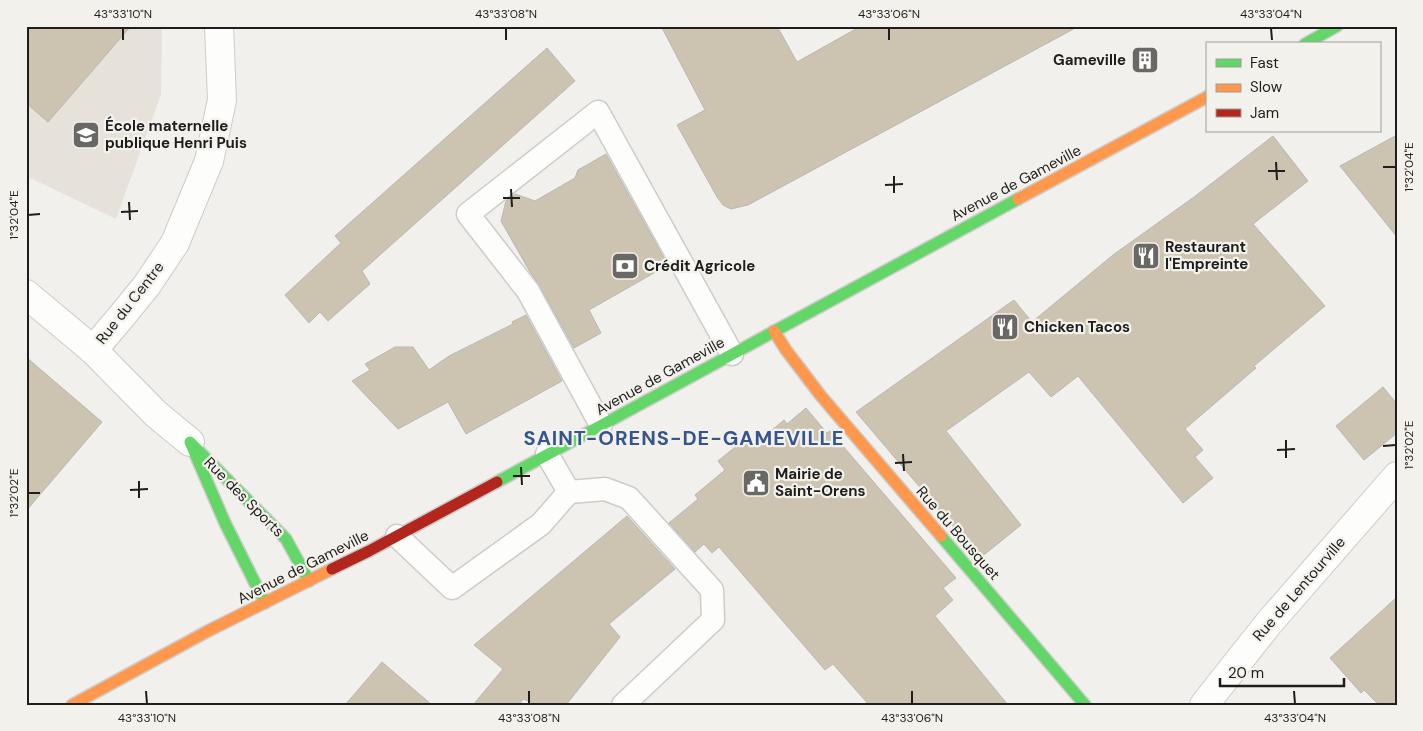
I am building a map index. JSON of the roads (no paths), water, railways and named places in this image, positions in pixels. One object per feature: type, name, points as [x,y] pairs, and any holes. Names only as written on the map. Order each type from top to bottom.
[{"type":"main road","points":[[1309,42],[1337,26]]},
{"type":"main road","name":"Avenue de Gameville","points":[[72,705],[208,631],[397,536],[1206,98]]},
{"type":"main road","name":"Rue du Bousquet","points":[[774,331],[821,396],[1086,705]]},
{"type":"main road","name":"Rue des Sports","points":[[190,442],[286,539],[309,581]]},
{"type":"main road","name":"Rue des Sports","points":[[190,442],[225,523],[265,602]]},
{"type":"street","name":"Rue du Centre","points":[[93,350],[147,286],[174,243],[209,161],[222,100],[219,26]]},
{"type":"street","name":"Rue des Sports","points":[[26,294],[93,350],[156,414],[190,442]]},
{"type":"street","name":"Rue de Lentourville","points":[[1204,705],[1268,624],[1397,476]]},
{"type":"lane","points":[[601,426],[528,291],[468,214],[598,112],[732,354]]},
{"type":"lane","points":[[547,454],[569,492]]},
{"type":"lane","points":[[397,536],[452,588],[540,524],[569,492],[606,490],[629,498],[712,590],[713,620],[622,705]]},
{"type":"place","name":"Gameville","points":[[1145,60]]},
{"type":"place","name":"École maternelle publique Henri Puis","points":[[86,135]]},
{"type":"place","name":"Restaurant l'Empreinte","points":[[1146,256]]},
{"type":"place","name":"Crédit Agricole","points":[[625,266]]},
{"type":"place","name":"Chicken Tacos","points":[[1005,327]]},
{"type":"place","name":"Mairie de Saint-Orens","points":[[756,483]]},
{"type":"district","name":"SAINT-ORENS-DE-GAMEVILLE","points":[[684,438]]}]
